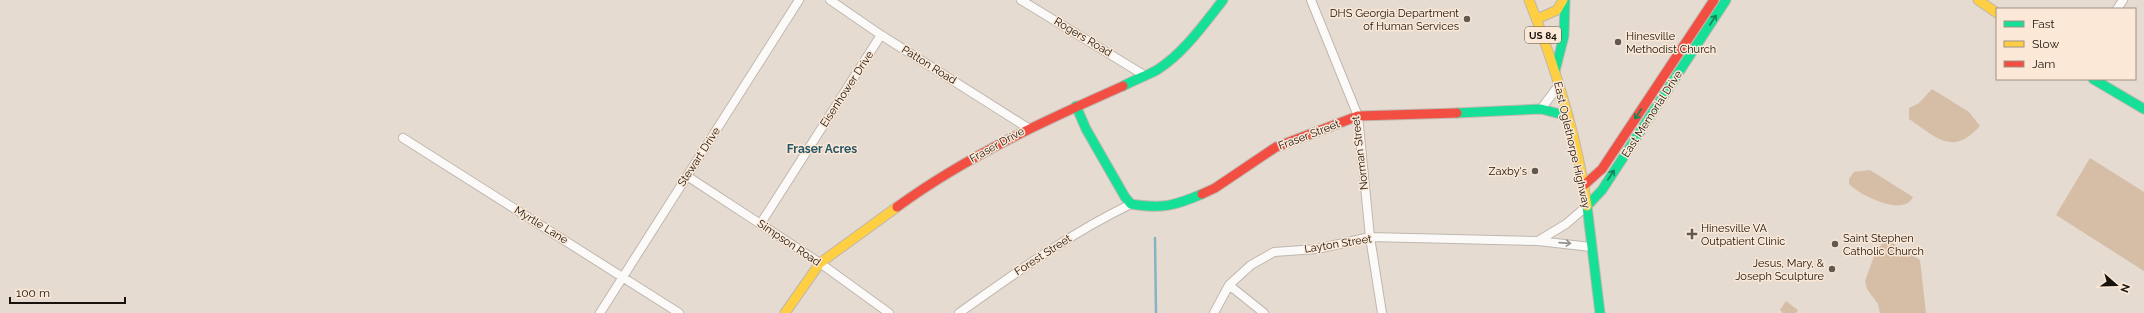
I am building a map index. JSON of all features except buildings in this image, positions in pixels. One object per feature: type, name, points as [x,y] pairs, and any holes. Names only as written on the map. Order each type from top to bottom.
[{"type":"main road","name":"Fraser Drive","points":[[785,313],[820,263],[916,194],[959,166],[1028,128],[1157,70],[1175,56],[1196,35],[1223,0]]},
{"type":"main road","name":"US 84","points":[[1529,0],[1555,72]]},
{"type":"main road","points":[[1537,19],[1557,10],[1564,0]]},
{"type":"main road","points":[[1555,72],[1567,12],[1564,0]]},
{"type":"main road","name":"East Memorial Drive","points":[[1584,186],[1602,169],[1714,0]]},
{"type":"main road","name":"East Memorial Drive","points":[[1587,206],[1602,190],[1726,0]]},
{"type":"main road","points":[[1978,0],[1996,12]]},
{"type":"main road","name":"East Oglethorpe Highway","points":[[1555,72],[1568,116],[1584,186],[1600,313]]},
{"type":"main road","points":[[2095,80],[2144,109]]},
{"type":"main road","points":[[1076,106],[1086,129],[1130,204]]},
{"type":"main road","name":"Fraser Street","points":[[1130,204],[1151,207],[1172,206],[1188,200],[1215,188],[1276,146],[1358,116],[1509,112],[1541,109],[1568,116]]},
{"type":"street","name":"Stewart Drive","points":[[600,313],[622,276],[799,0]]},
{"type":"street","name":"Patton Road","points":[[830,0],[881,35],[1028,128]]},
{"type":"street","name":"Rogers Road","points":[[1021,0],[1144,75]]},
{"type":"street","name":"Norman Street","points":[[1311,0],[1358,116],[1370,237],[1382,313]]},
{"type":"street","name":"Eisenhower Drive","points":[[761,223],[881,35]]},
{"type":"street","points":[[1541,109],[1559,85]]},
{"type":"street","name":"Myrtle Lane","points":[[403,138],[679,313]]},
{"type":"street","name":"Simpson Road","points":[[687,176],[820,263],[889,313]]},
{"type":"street","name":"Forest Street","points":[[959,313],[1028,264],[1098,220],[1130,204]]},
{"type":"street","points":[[1538,241],[1566,224],[1587,206]]},
{"type":"street","name":"Layton Street","points":[[1214,313],[1229,285],[1251,265],[1274,252],[1317,248],[1370,237],[1538,241],[1591,247]]},
{"type":"street","points":[[1229,285],[1264,313]]},
{"type":"shaded area","points":[[1932,89],[1969,112],[1980,126],[1961,141],[1952,142],[1944,141],[1936,137],[1909,119],[1909,108],[1919,103]]},
{"type":"shaded area","points":[[2090,158],[2144,192],[2144,271],[2056,215]]},
{"type":"shaded area","points":[[1870,170],[1913,197],[1908,203],[1892,205],[1872,199],[1849,184],[1849,179],[1854,172]]},
{"type":"shaded area","points":[[1889,241],[1920,260],[1926,313],[1880,313],[1878,304],[1867,289],[1865,281],[1876,251],[1883,243]]},
{"type":"shaded area","points":[[1786,301],[1798,310],[1796,313],[1783,313],[1780,310]]},
{"type":"waterway","points":[[1155,238],[1156,313]]},
{"type":"traffic: fast","points":[[1123,86],[1157,70],[1176,56],[1193,38],[1223,0]]},
{"type":"traffic: fast","points":[[1555,71],[1564,36],[1565,0]]},
{"type":"traffic: fast","points":[[1587,206],[1602,190],[1726,0]]},
{"type":"traffic: fast","points":[[2095,80],[2144,109]]},
{"type":"traffic: fast","points":[[1076,106],[1086,129],[1125,197],[1131,204],[1151,206],[1168,205],[1175,204],[1202,194]]},
{"type":"traffic: fast","points":[[1457,113],[1541,109],[1568,116]]},
{"type":"traffic: fast","points":[[1587,206],[1600,313]]},
{"type":"traffic: slow","points":[[1529,0],[1548,50],[1564,101],[1583,179],[1587,206]]},
{"type":"traffic: slow","points":[[1537,19],[1557,10],[1563,0]]},
{"type":"traffic: slow","points":[[1978,0],[1996,12]]},
{"type":"traffic: slow","points":[[785,313],[820,263],[897,207]]},
{"type":"traffic: jam","points":[[1583,186],[1602,169],[1714,0]]},
{"type":"traffic: jam","points":[[897,207],[951,172],[1007,140],[1064,112],[1123,86]]},
{"type":"traffic: jam","points":[[1202,194],[1215,188],[1276,147],[1358,116],[1457,113]]},
{"type":"place","name":"DHS Georgia Department of Human Services","points":[[1467,19]]},
{"type":"place","name":"Hinesville Methodist Church","points":[[1618,42]]},
{"type":"place","name":"Zaxby's","points":[[1535,171]]},
{"type":"place","name":"Hinesville VA Outpatient Clinic","points":[[1692,234]]},
{"type":"place","name":"Saint Stephen Catholic Church","points":[[1835,244]]},
{"type":"place","name":"Jesus, Mary, & Joseph Sculpture","points":[[1832,269]]},
{"type":"district","name":"Fraser Acres","points":[[822,149]]}]
